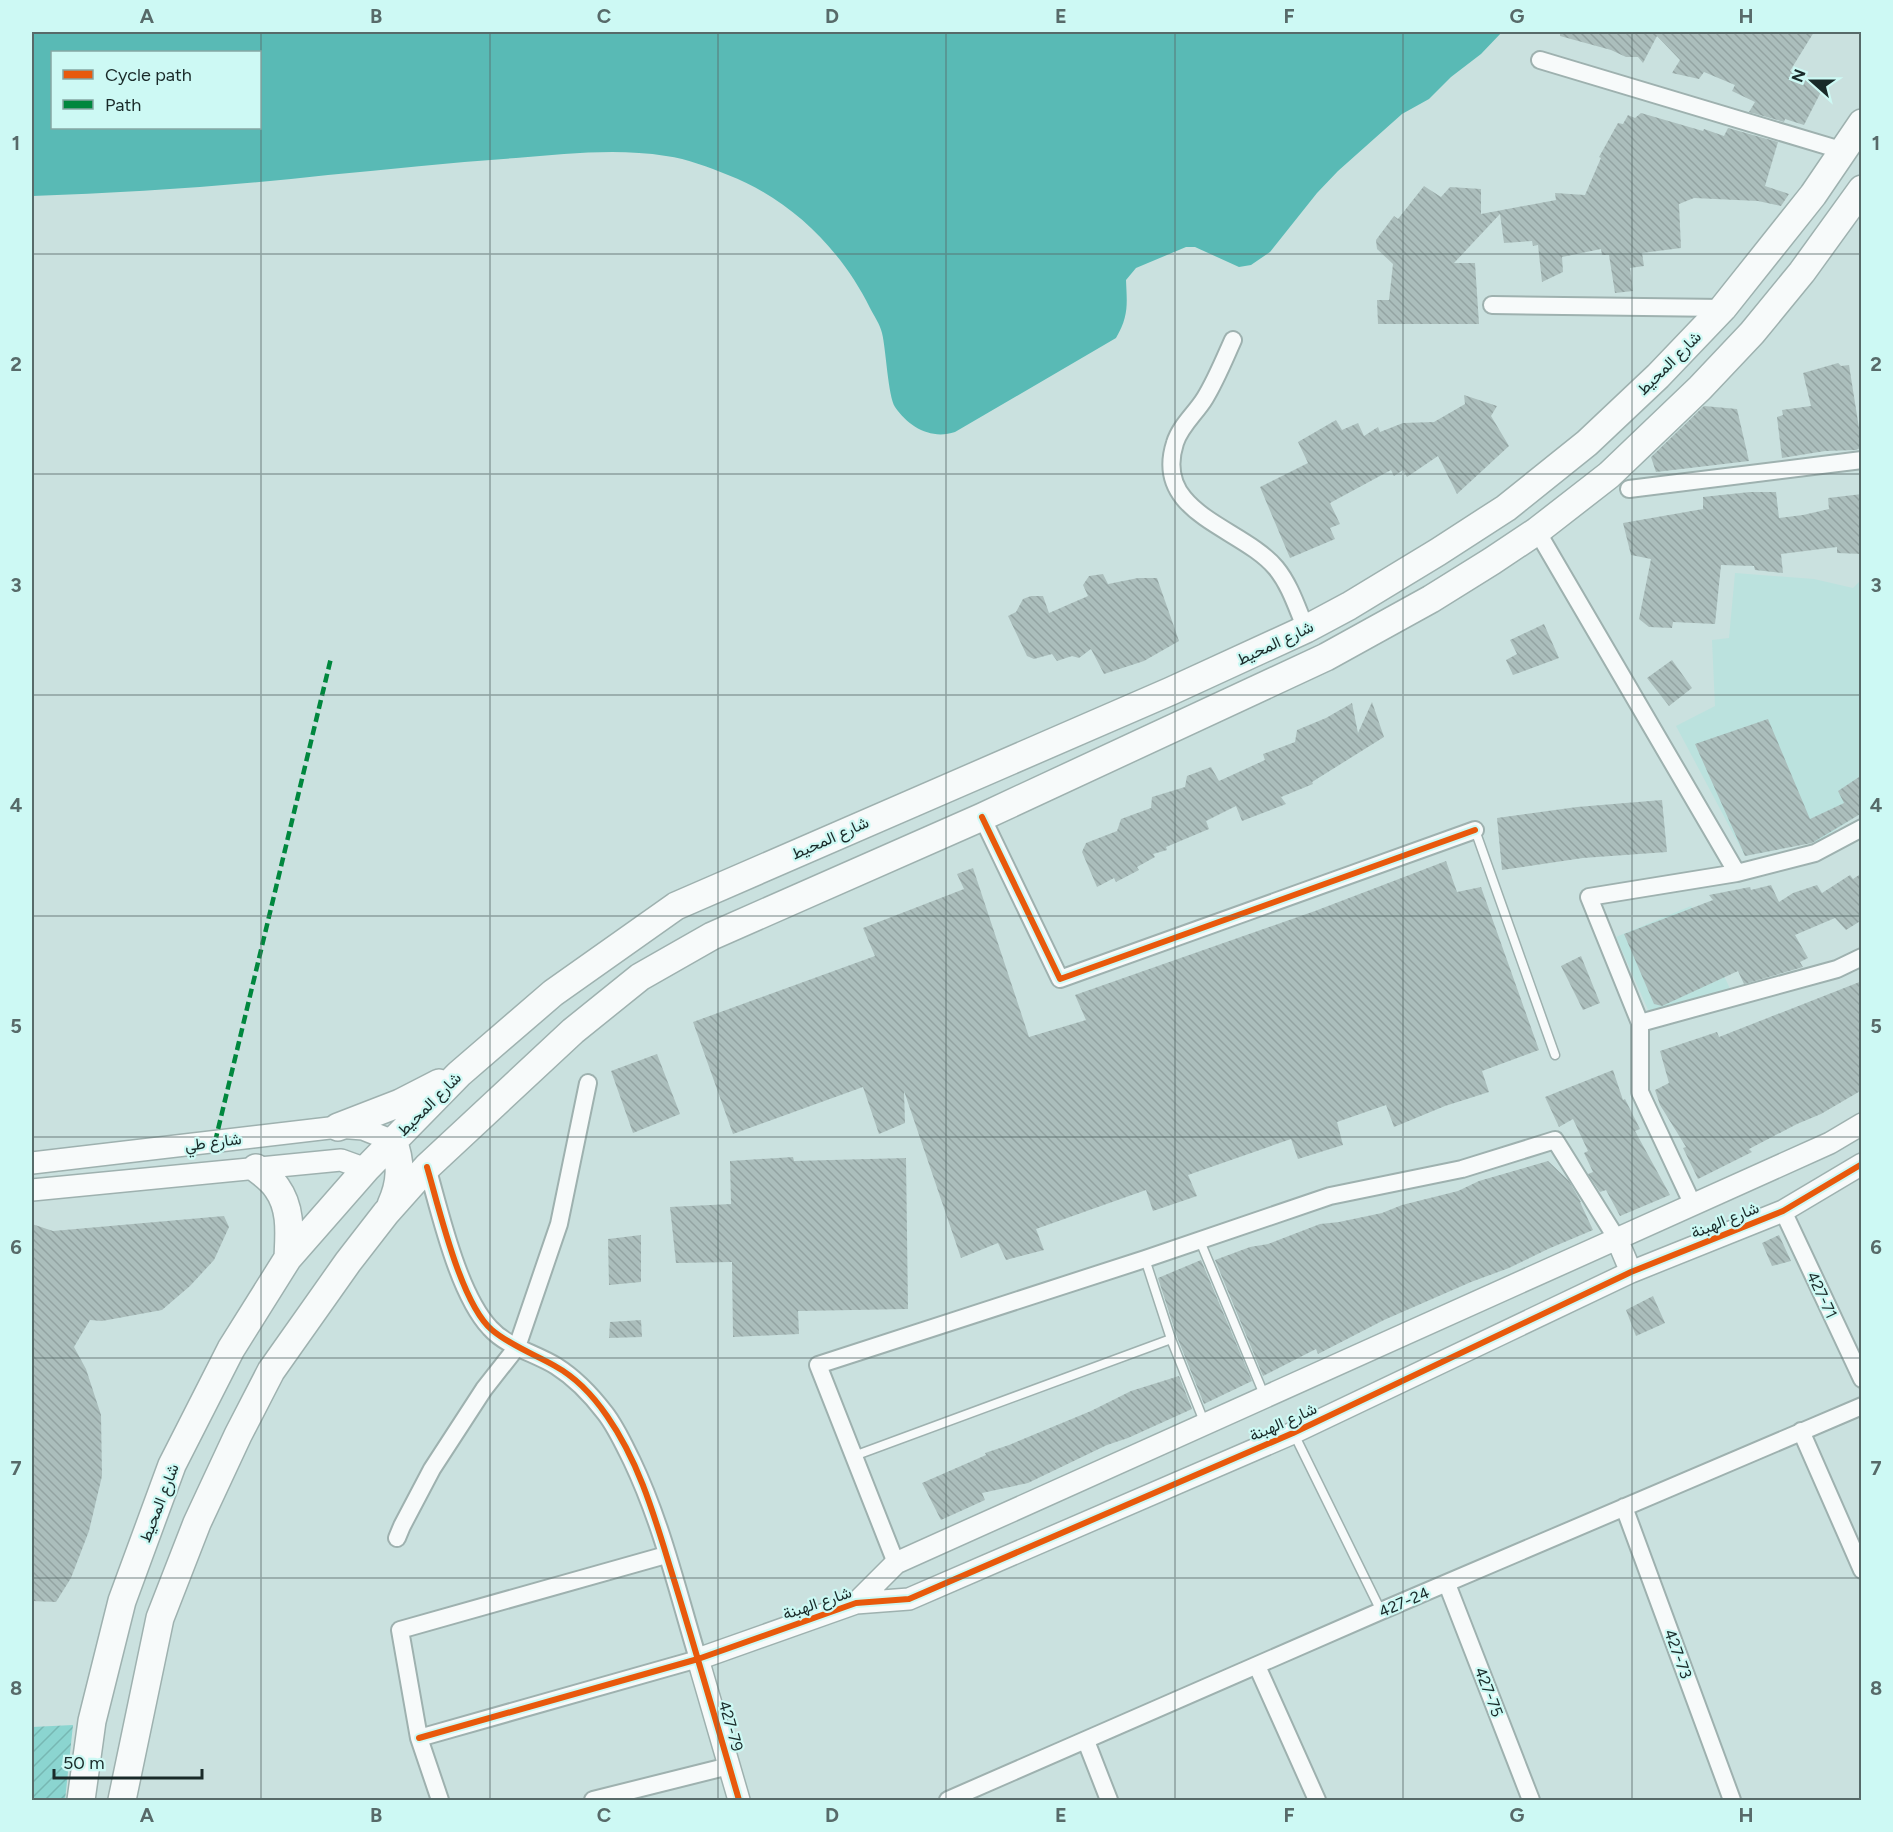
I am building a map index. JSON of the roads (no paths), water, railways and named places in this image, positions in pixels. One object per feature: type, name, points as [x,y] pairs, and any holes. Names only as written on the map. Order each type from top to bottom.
[{"type":"main road","name":"شارع المحيط","points":[[81,1800],[92,1721],[122,1601],[172,1466],[231,1349],[288,1258],[366,1169],[459,1074],[553,993],[676,906],[1171,691],[1306,629],[1428,558],[1506,508],[1587,443],[1658,376],[1723,308],[1813,195],[1862,123]]},
{"type":"main road","name":"شارع المحيط","points":[[122,1800],[160,1618],[197,1522],[271,1371],[348,1262],[383,1218],[434,1161],[573,1031],[640,977],[712,936],[982,817],[1326,657],[1431,599],[1537,531],[1609,475],[1700,388],[1752,333],[1802,272],[1862,189]]},
{"type":"main road","points":[[338,1127],[400,1103],[459,1074]]},
{"type":"main road","points":[[366,1169],[386,1176],[400,1176],[414,1173],[434,1161],[430,1151],[420,1143],[414,1131],[415,1118]]},
{"type":"main road","points":[[347,1190],[360,1192],[371,1199],[383,1218],[396,1195],[400,1176],[399,1161],[393,1141]]},
{"type":"main road","points":[[256,1168],[277,1186],[286,1205],[290,1228],[288,1258]]},
{"type":"street","points":[[1540,60],[1844,151]]},
{"type":"street","points":[[1492,305],[1723,308]]},
{"type":"street","points":[[1233,340],[1209,392],[1175,441],[1171,458],[1172,476],[1178,492],[1189,506],[1265,556],[1276,568],[1288,587],[1306,629]]},
{"type":"street","points":[[1629,489],[1862,460]]},
{"type":"street","points":[[1537,531],[1737,873]]},
{"type":"street","points":[[982,817],[1060,979],[1475,830]]},
{"type":"street","points":[[1693,1205],[1640,1092],[1640,1023],[1589,897],[1737,873],[1815,853],[1862,828]]},
{"type":"street","points":[[1640,1023],[1837,969],[1862,957]]},
{"type":"street","points":[[397,1538],[432,1469],[484,1389],[517,1347],[559,1224],[588,1083]]},
{"type":"street","name":"شارع الهبنة","points":[[856,1603],[897,1563],[1830,1143],[1862,1124]]},
{"type":"street","name":"شارع طي","points":[[32,1163],[338,1127],[363,1129],[393,1141]]},
{"type":"street","points":[[897,1563],[818,1365],[1145,1259],[1330,1196],[1462,1169],[1555,1140],[1617,1239],[1631,1272]]},
{"type":"street","name":"شارع طي","points":[[32,1191],[340,1160],[366,1169]]},
{"type":"street","points":[[419,1738],[698,1659],[647,1494],[623,1443],[607,1415],[583,1388],[557,1367],[517,1347],[490,1328],[470,1297],[459,1274],[434,1161]]},
{"type":"street","name":"شارع الهبنة","points":[[698,1659],[856,1603],[909,1599],[1293,1433],[1631,1272],[1783,1211],[1862,1164]]},
{"type":"street","name":"427-71","points":[[1783,1211],[1862,1379]]},
{"type":"street","name":"427-24","points":[[948,1800],[1624,1506],[1862,1406]]},
{"type":"street","points":[[1801,1431],[1862,1570]]},
{"type":"street","name":"427-73","points":[[1624,1506],[1732,1800]]},
{"type":"street","points":[[440,1800],[419,1738],[400,1630],[666,1555]]},
{"type":"street","name":"427-75","points":[[1447,1584],[1531,1800]]},
{"type":"street","name":"427-79","points":[[698,1659],[739,1800]]},
{"type":"street","points":[[1257,1666],[1317,1800]]},
{"type":"street","points":[[1086,1741],[1109,1800]]},
{"type":"street","points":[[593,1800],[729,1766]]},
{"type":"lane","points":[[1475,830],[1555,1055]]},
{"type":"lane","points":[[1200,1240],[1265,1397]]},
{"type":"lane","points":[[1145,1259],[1171,1339],[1205,1424]]},
{"type":"lane","points":[[854,1456],[1171,1339]]},
{"type":"lane","points":[[1293,1433],[1381,1611]]}]
